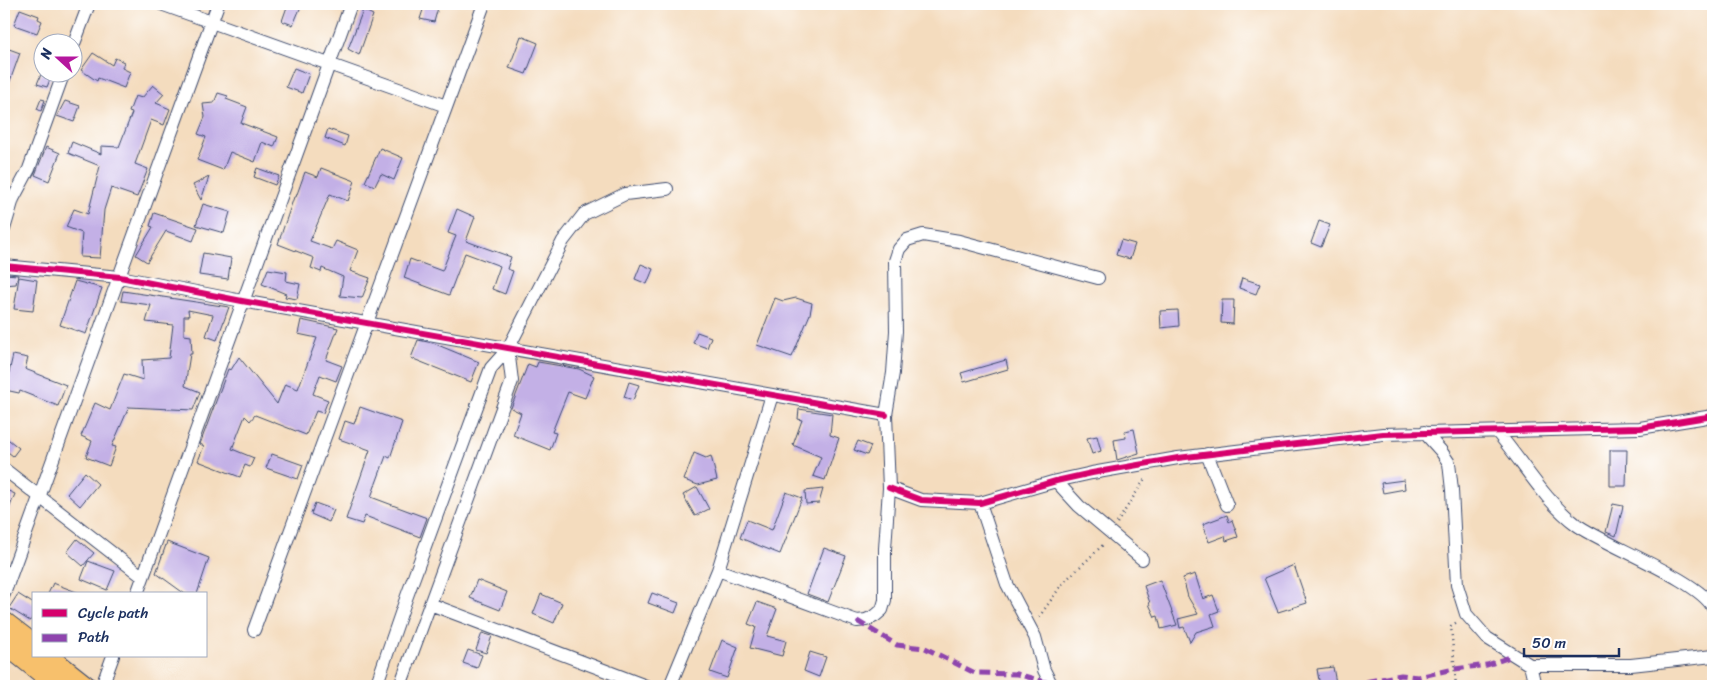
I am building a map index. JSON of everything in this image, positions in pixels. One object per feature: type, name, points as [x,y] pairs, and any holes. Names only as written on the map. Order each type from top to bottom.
[{"type":"main road","points":[[4,622],[32,643]]},
{"type":"main road","points":[[4,643],[58,686]]},
{"type":"main road","points":[[51,658],[86,686]]},
{"type":"street","points":[[78,32],[89,4]]},
{"type":"street","points":[[162,4],[329,62],[446,106]]},
{"type":"street","points":[[4,594],[38,495],[120,277],[218,4]]},
{"type":"street","points":[[138,592],[351,4]]},
{"type":"street","points":[[254,630],[484,4]]},
{"type":"street","points":[[4,229],[13,199],[30,169],[60,82]]},
{"type":"street","points":[[376,686],[491,368],[508,349],[563,241],[584,214],[625,194],[667,189]]},
{"type":"street","points":[[718,570],[857,621],[866,620],[882,610],[885,600],[885,549],[889,488],[886,415],[895,340],[895,261],[899,250],[907,240],[923,235],[959,241],[1098,278]]},
{"type":"street","points":[[4,266],[120,277],[508,349],[886,415]]},
{"type":"street","points":[[400,686],[512,382],[508,349]]},
{"type":"street","points":[[670,686],[718,570],[772,395]]},
{"type":"street","points":[[889,488],[920,500],[980,503],[1056,481],[1207,454],[1383,434],[1640,428],[1713,416]]},
{"type":"street","points":[[1424,432],[1441,450],[1449,463],[1457,585],[1466,614],[1487,638],[1530,665],[1631,666],[1713,656]]},
{"type":"street","points":[[1497,432],[1557,507],[1577,525],[1631,552],[1672,576],[1710,600],[1713,608]]},
{"type":"street","points":[[1207,454],[1227,505]]},
{"type":"street","points":[[4,469],[143,577]]},
{"type":"street","points":[[1056,481],[1086,512],[1142,559]]},
{"type":"street","points":[[980,503],[1007,584],[1036,637],[1044,670],[1052,686]]},
{"type":"street","points":[[430,604],[646,686]]},
{"type":"street","points":[[102,686],[112,658]]},
{"type":"street","points":[[1530,665],[1535,686]]},
{"type":"path","points":[[1456,686],[1451,626],[1466,614]]},
{"type":"building","points":[[288,4],[302,4],[293,25],[282,21]]},
{"type":"building","points":[[425,4],[439,4],[434,22],[420,19]]},
{"type":"building","points":[[20,9],[39,16],[38,19],[42,21],[37,32],[14,25]]},
{"type":"building","points":[[363,10],[373,15],[359,55],[348,49]]},
{"type":"building","points":[[521,36],[538,43],[526,74],[509,68]]},
{"type":"building","points":[[9,49],[20,53],[5,95],[4,64]]},
{"type":"building","points":[[93,53],[112,65],[115,58],[124,62],[122,68],[130,72],[124,88],[98,78],[97,81],[82,71]]},
{"type":"building","points":[[294,68],[309,74],[302,93],[286,87]]},
{"type":"building","points":[[38,82],[49,82],[47,87],[37,84]]},
{"type":"building","points":[[153,85],[164,94],[156,103],[170,109],[164,125],[151,120],[135,164],[148,169],[137,197],[111,188],[104,210],[100,258],[80,257],[82,233],[66,227],[74,209],[88,214],[100,166],[68,153],[72,142],[101,154],[101,146],[119,147],[132,113],[129,112],[135,96],[142,98]]},
{"type":"building","points":[[218,93],[228,96],[226,99],[247,107],[241,123],[278,137],[274,147],[262,142],[255,162],[230,152],[223,170],[197,160],[206,137],[198,134],[205,117],[203,104],[214,103]]},
{"type":"building","points":[[41,99],[45,100],[41,111],[37,109]]},
{"type":"building","points":[[65,101],[80,106],[74,122],[57,116]]},
{"type":"building","points":[[328,129],[348,136],[345,146],[325,138]]},
{"type":"building","points":[[46,147],[60,153],[49,181],[35,175]]},
{"type":"building","points":[[380,148],[403,158],[394,180],[381,174],[375,186],[365,182]]},
{"type":"building","points":[[257,168],[279,176],[275,185],[254,177]]},
{"type":"building","points":[[321,168],[355,181],[348,201],[330,194],[310,241],[332,249],[336,241],[358,250],[350,271],[370,278],[362,298],[340,296],[343,277],[322,268],[321,272],[311,268],[314,258],[278,244],[294,197],[296,197],[305,172],[318,177]]},
{"type":"building","points":[[209,177],[201,200],[193,185]]},
{"type":"building","points":[[203,204],[230,212],[224,233],[196,225]]},
{"type":"building","points":[[457,209],[475,217],[466,241],[511,257],[507,269],[513,271],[505,294],[492,289],[500,266],[465,253],[449,295],[404,278],[410,259],[442,271],[456,236],[448,233]]},
{"type":"building","points":[[154,213],[198,228],[193,241],[166,231],[147,262],[136,255],[153,227],[150,226]]},
{"type":"building","points":[[1319,221],[1330,225],[1321,247],[1311,243]]},
{"type":"building","points":[[1121,240],[1135,244],[1130,259],[1116,255]]},
{"type":"building","points":[[203,253],[231,258],[228,279],[199,275]]},
{"type":"building","points":[[641,264],[653,269],[647,284],[635,279]]},
{"type":"building","points":[[268,269],[287,272],[286,281],[300,284],[297,299],[285,297],[286,294],[262,284]]},
{"type":"building","points":[[4,274],[18,275],[16,284],[4,285]]},
{"type":"building","points":[[19,277],[37,280],[33,311],[14,309]]},
{"type":"building","points":[[1242,278],[1260,284],[1256,294],[1239,288]]},
{"type":"building","points":[[75,281],[102,288],[86,334],[60,325]]},
{"type":"building","points":[[123,291],[229,307],[217,340],[206,336],[213,315],[188,310],[189,316],[184,316],[184,335],[191,336],[192,354],[190,354],[185,386],[200,392],[193,410],[129,407],[112,446],[116,447],[109,466],[86,457],[92,441],[81,436],[95,403],[110,410],[124,374],[143,380],[142,360],[169,358],[173,325],[146,322],[151,305],[121,301]]},
{"type":"building","points":[[775,298],[783,301],[796,298],[812,303],[810,314],[792,357],[757,345]]},
{"type":"building","points":[[1222,300],[1234,300],[1233,324],[1221,323]]},
{"type":"building","points":[[1178,310],[1179,326],[1161,328],[1160,311]]},
{"type":"building","points":[[301,320],[338,328],[326,360],[342,366],[336,381],[320,375],[313,394],[328,400],[323,413],[316,411],[306,435],[255,415],[250,421],[245,416],[232,449],[254,458],[250,467],[245,465],[240,477],[198,461],[204,446],[200,444],[228,369],[231,370],[239,357],[277,404],[285,384],[298,389],[317,338],[298,334]]},
{"type":"building","points":[[697,332],[711,337],[707,348],[693,343]]},
{"type":"building","points":[[418,340],[433,343],[479,362],[471,382],[411,358]]},
{"type":"building","points":[[13,355],[28,358],[25,369],[66,385],[58,406],[20,391],[19,393],[5,390]]},
{"type":"building","points":[[1006,360],[1008,369],[964,382],[961,373]]},
{"type":"building","points":[[538,362],[579,369],[594,376],[585,398],[568,392],[552,432],[556,433],[550,450],[513,435],[521,413],[511,408],[528,364],[536,367]]},
{"type":"building","points":[[629,382],[639,385],[633,400],[624,397]]},
{"type":"building","points":[[360,407],[402,422],[390,458],[386,456],[371,497],[427,518],[420,537],[365,516],[362,524],[346,519],[370,450],[339,439],[345,421],[354,424]]},
{"type":"building","points":[[799,409],[832,414],[830,435],[839,438],[825,480],[813,476],[821,457],[793,445],[802,420],[798,419]]},
{"type":"building","points":[[1134,429],[1139,453],[1117,460],[1114,440],[1126,438],[1125,431]]},
{"type":"building","points":[[4,436],[19,448],[13,456],[4,449]]},
{"type":"building","points":[[1097,436],[1101,451],[1092,454],[1087,438]]},
{"type":"building","points":[[858,441],[871,446],[867,455],[854,450]]},
{"type":"building","points":[[1610,450],[1627,450],[1626,486],[1610,486]]},
{"type":"building","points":[[694,453],[706,458],[711,456],[717,480],[698,485],[684,480]]},
{"type":"building","points":[[272,454],[303,465],[298,479],[266,468]]},
{"type":"building","points":[[85,472],[98,484],[80,506],[67,494]]},
{"type":"building","points":[[1404,480],[1405,489],[1383,493],[1381,483]]},
{"type":"building","points":[[697,487],[709,509],[695,516],[683,495]]},
{"type":"building","points":[[4,489],[15,494],[4,521]]},
{"type":"building","points":[[823,489],[819,503],[806,504],[805,491]]},
{"type":"building","points":[[786,492],[802,498],[780,554],[740,538],[747,520],[772,530]]},
{"type":"building","points":[[315,503],[334,510],[329,522],[311,514]]},
{"type":"building","points":[[1613,504],[1623,506],[1616,536],[1606,532]]},
{"type":"building","points":[[1227,515],[1229,522],[1232,520],[1238,537],[1226,541],[1225,536],[1209,542],[1203,524]]},
{"type":"building","points":[[77,539],[94,553],[83,566],[67,552]]},
{"type":"building","points":[[167,542],[209,558],[198,592],[182,592],[156,573]]},
{"type":"building","points":[[824,548],[846,556],[828,602],[807,594]]},
{"type":"building","points":[[88,561],[115,571],[107,590],[81,579]]},
{"type":"building","points":[[1294,565],[1307,603],[1278,612],[1264,578]]},
{"type":"building","points":[[1195,574],[1203,599],[1213,595],[1219,611],[1211,614],[1215,626],[1196,632],[1190,642],[1184,627],[1180,628],[1178,619],[1198,614],[1188,597],[1183,578]]},
{"type":"building","points":[[477,580],[507,592],[500,610],[470,598]]},
{"type":"building","points":[[1160,580],[1177,625],[1161,629],[1158,616],[1155,617],[1144,586]]},
{"type":"building","points":[[53,583],[76,592],[49,592]]},
{"type":"building","points":[[652,593],[679,603],[675,613],[648,603]]},
{"type":"building","points":[[18,594],[32,603],[32,618],[30,621],[9,608]]},
{"type":"building","points":[[541,594],[562,603],[554,623],[533,614]]},
{"type":"building","points":[[757,602],[777,609],[767,636],[786,641],[782,656],[750,648],[756,627],[748,624]]},
{"type":"building","points":[[482,633],[492,636],[486,653],[476,650]]},
{"type":"building","points":[[722,640],[738,647],[727,678],[710,672]]},
{"type":"building","points":[[468,650],[482,655],[477,668],[463,663]]},
{"type":"building","points":[[810,652],[826,657],[819,677],[804,671]]},
{"type":"building","points":[[1333,667],[1336,683],[1320,686],[1317,669]]},
{"type":"marked path","points":[[1710,600],[1713,592]]},
{"type":"marked path","points":[[857,621],[897,645],[925,648],[975,673],[1017,674],[1049,683],[1051,686]]},
{"type":"marked path","points":[[1352,686],[1401,675],[1418,677],[1454,669],[1487,665],[1513,656]]},
{"type":"cycle path","points":[[4,266],[120,277],[242,301],[886,415]]},
{"type":"cycle path","points":[[889,488],[921,500],[980,503],[1056,481],[1092,473],[1178,458],[1261,448],[1383,434],[1640,428],[1713,416]]}]
